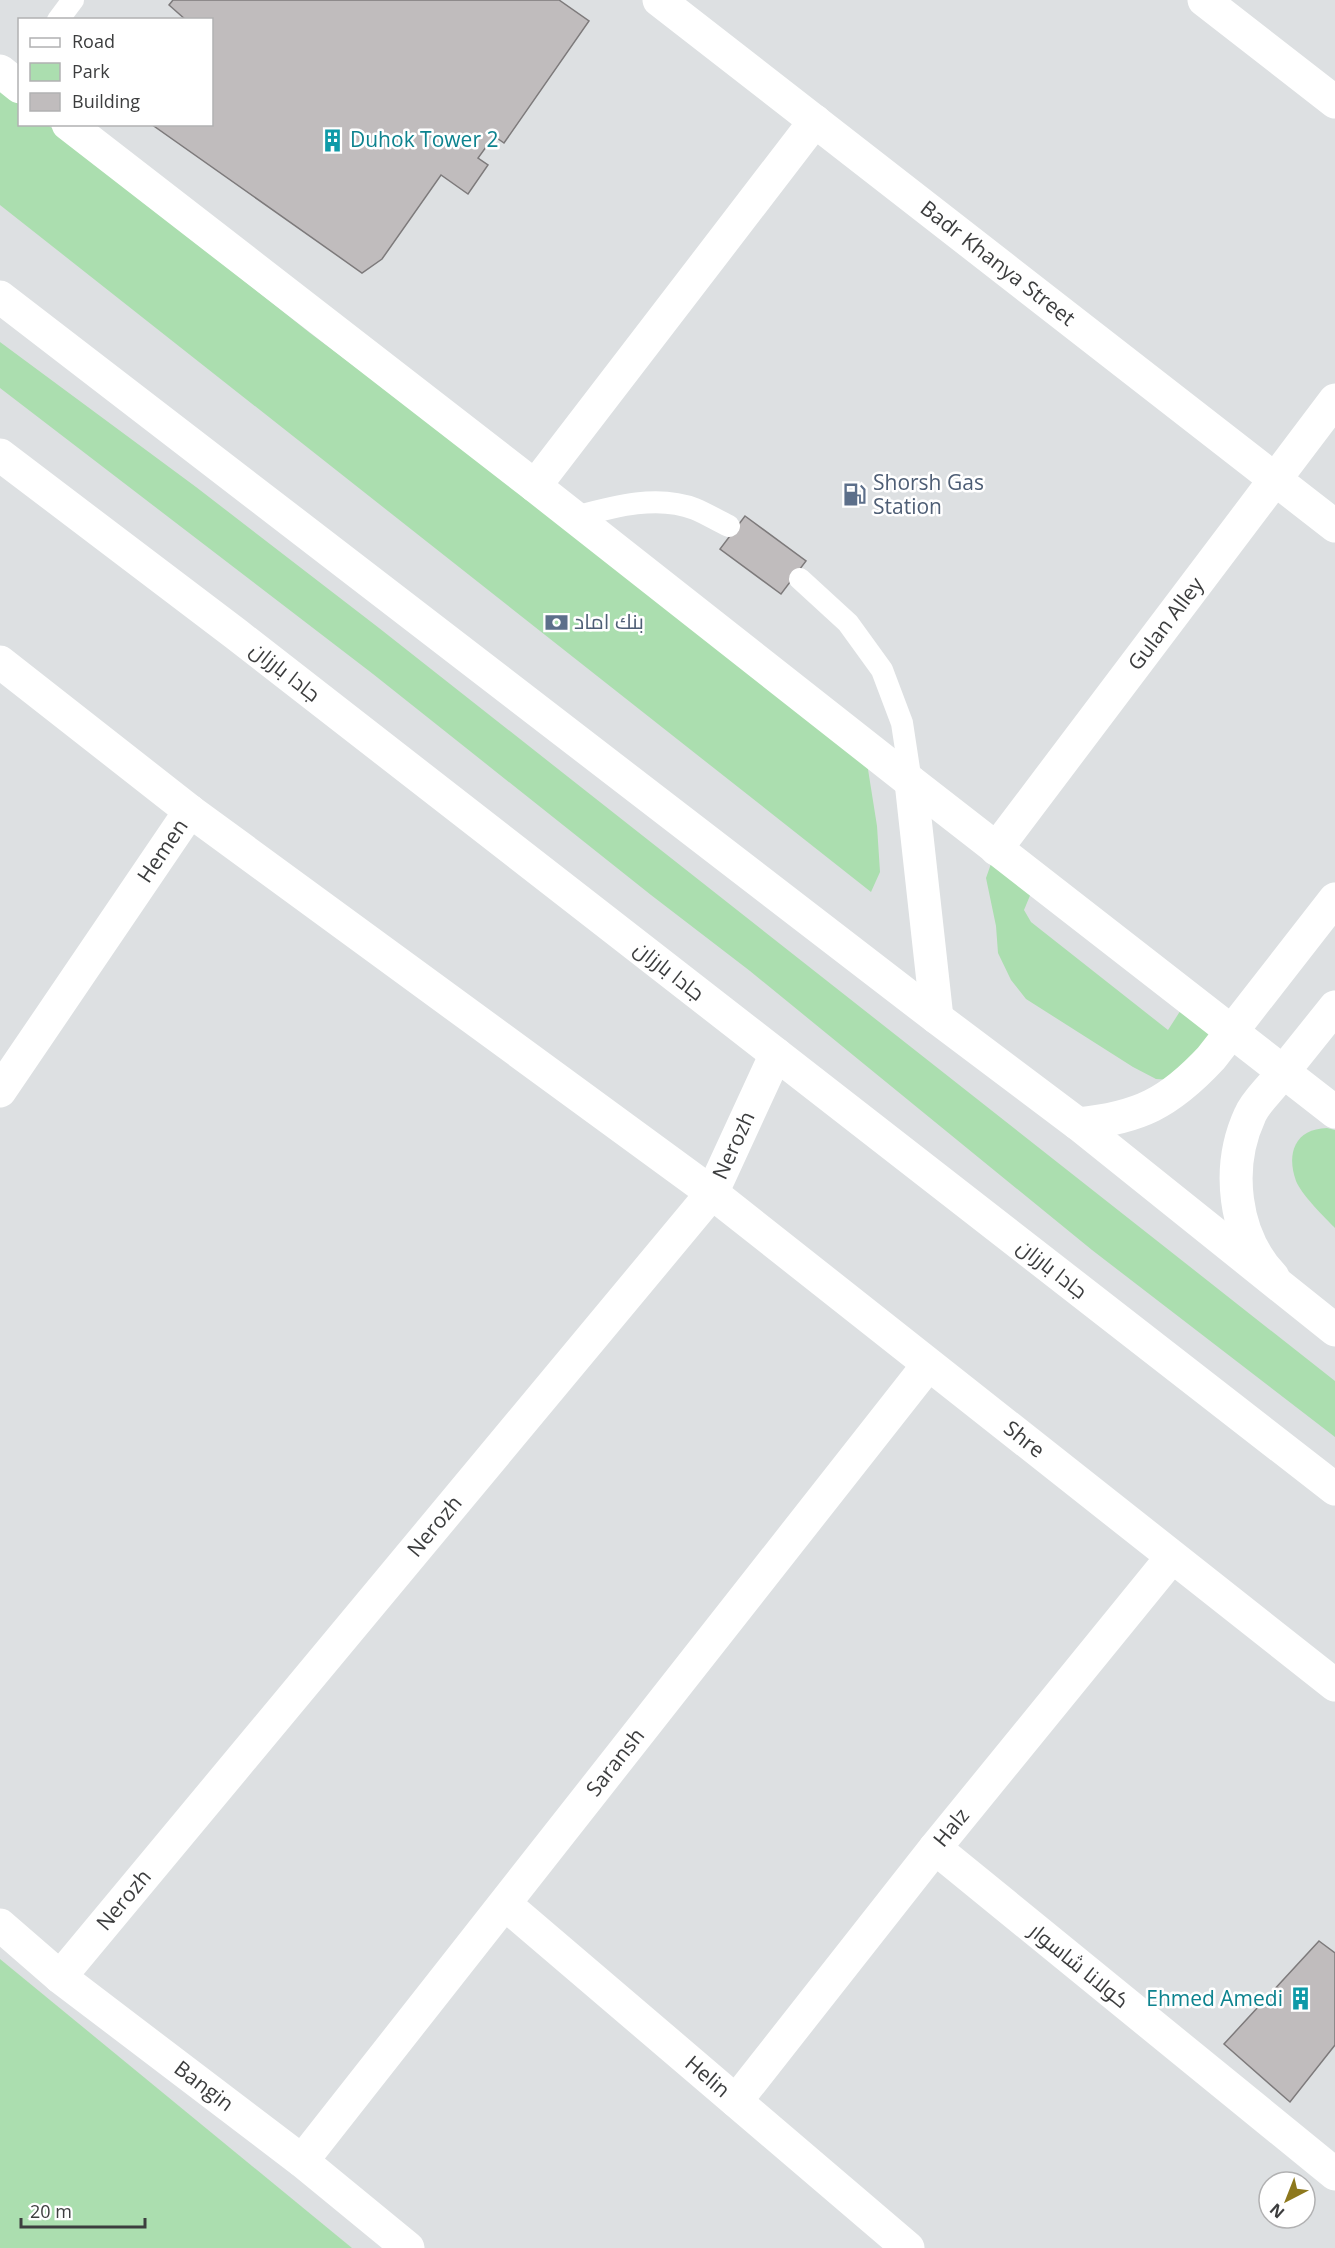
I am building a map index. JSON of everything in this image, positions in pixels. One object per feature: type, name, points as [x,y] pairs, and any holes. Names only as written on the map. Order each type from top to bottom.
[{"type":"main road","name":"Badr Khanya Street","points":[[659,0],[1335,525]]},
{"type":"main road","points":[[1204,0],[1335,102]]},
{"type":"main road","points":[[535,486],[815,121]]},
{"type":"main road","points":[[71,126],[575,517],[910,782],[1335,1112]]},
{"type":"main road","points":[[0,297],[1078,1124],[1335,1330]]},
{"type":"main road","name":"Gulan Alley","points":[[996,849],[1335,400]]},
{"type":"main road","name":"جادا بارزان","points":[[0,455],[236,634],[1335,1489]]},
{"type":"main road","name":"Hemen","points":[[0,662],[190,811],[0,1091]]},
{"type":"main road","points":[[910,782],[937,1018]]},
{"type":"main road","name":"Shre","points":[[190,811],[712,1193],[1335,1685]]},
{"type":"main road","points":[[1078,1124],[1108,1121],[1138,1113],[1165,1099],[1190,1080],[1211,1058],[1335,899]]},
{"type":"main road","points":[[1286,1292],[1266,1271],[1251,1246],[1241,1219],[1236,1190],[1238,1155],[1241,1138],[1251,1113],[1335,1007]]},
{"type":"main road","name":"Nerozh","points":[[60,1977],[712,1193],[776,1054]]},
{"type":"main road","name":"Saransh","points":[[302,2161],[928,1365]]},
{"type":"main road","name":"Halz","points":[[736,2101],[936,1848],[1172,1557]]},
{"type":"main road","name":"كولانا شاسوار","points":[[936,1848],[1335,2174]]},
{"type":"main road","name":"Helin","points":[[505,1904],[908,2248]]},
{"type":"main road","name":"Bangin","points":[[0,1925],[60,1977],[302,2161],[408,2248]]},
{"type":"lane","points":[[60,18],[73,0]]},
{"type":"lane","points":[[575,517],[615,506],[658,503],[694,508],[729,526]]},
{"type":"lane","points":[[800,579],[848,623],[882,670],[902,723],[910,782]]},
{"type":"green space","points":[[0,86],[18,101],[18,126],[49,126],[310,333],[671,603],[867,763],[877,826],[880,872],[871,892],[0,205]]},
{"type":"green space","points":[[0,342],[196,487],[379,628],[1335,1381],[1335,1437],[1092,1250],[750,971],[373,674],[0,388]]},
{"type":"green space","points":[[992,861],[1034,886],[1024,910],[1031,922],[1168,1030],[1186,1002],[1218,1034],[1173,1080],[1156,1079],[1133,1067],[1026,999],[1011,980],[998,953],[996,926],[986,878]]},
{"type":"green space","points":[[1316,1129],[1335,1130],[1335,1228],[1299,1186],[1292,1161],[1293,1152],[1300,1138]]},
{"type":"green space","points":[[0,1959],[352,2248],[0,2248]]},
{"type":"building","name":"Duhok Tower 2","points":[[173,0],[559,0],[589,21],[504,143],[494,136],[478,158],[488,165],[468,194],[441,175],[382,259],[362,273],[154,126],[213,126],[213,18],[184,18],[169,5]]},
{"type":"building","points":[[745,516],[806,561],[781,594],[720,549]]},
{"type":"building","name":"Ehmed Amedi","points":[[1319,1941],[1335,1953],[1335,2045],[1290,2102],[1224,2044]]},
{"type":"place","name":"Duhok Tower 2","points":[[332,140]]},
{"type":"place","name":"Shorsh Gas Station","points":[[855,495]]},
{"type":"place","name":"بنك اماد","points":[[556,622]]},
{"type":"place","name":"Ehmed Amedi","points":[[1301,1999]]}]
